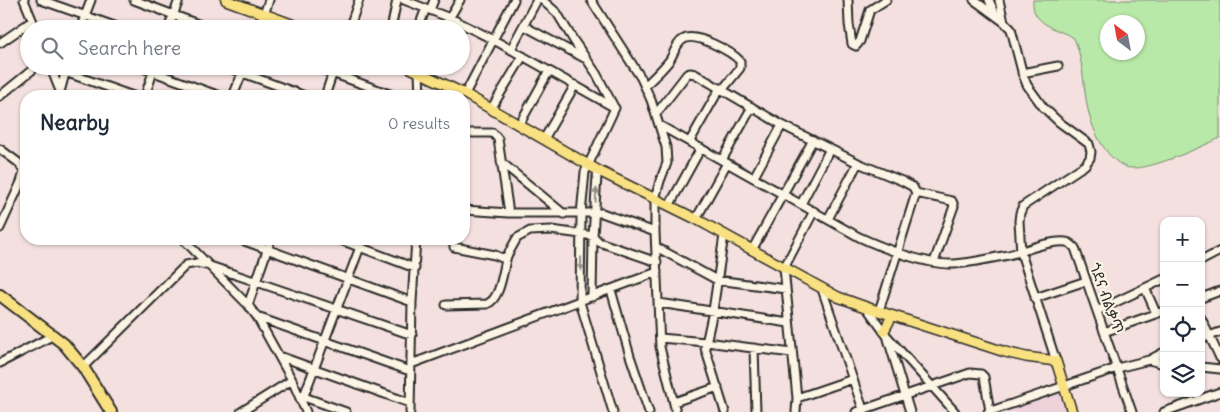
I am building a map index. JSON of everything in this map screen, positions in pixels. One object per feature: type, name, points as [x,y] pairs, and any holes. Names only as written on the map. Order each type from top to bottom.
[{"type":"highway","points":[[0,295],[64,344],[83,367],[111,412]]},
{"type":"main road","points":[[226,0],[280,20]]},
{"type":"main road","points":[[432,75],[458,90]]},
{"type":"main road","points":[[470,97],[588,164],[696,219],[822,289],[866,308],[1019,356],[1056,361],[1072,412]]},
{"type":"main road","points":[[885,334],[892,316]]},
{"type":"street","points":[[24,0],[32,20]]},
{"type":"street","points":[[41,0],[99,20]]},
{"type":"street","points":[[83,20],[91,0]]},
{"type":"street","points":[[134,0],[187,20]]},
{"type":"street","points":[[171,20],[179,0]]},
{"type":"street","points":[[262,20],[269,0]]},
{"type":"street","points":[[351,20],[359,0]]},
{"type":"street","points":[[393,20],[397,0]]},
{"type":"street","points":[[404,0],[454,20]]},
{"type":"street","points":[[422,20],[434,0]]},
{"type":"street","points":[[450,18],[460,0]]},
{"type":"street","points":[[467,90],[514,0]]},
{"type":"street","points":[[511,49],[537,0]]},
{"type":"street","points":[[542,0],[557,13],[596,73],[614,107],[614,112],[585,172],[581,214],[580,302],[613,412]]},
{"type":"street","points":[[590,0],[641,78],[656,114],[668,154],[667,163],[655,199],[655,232],[660,347],[676,412]]},
{"type":"street","points":[[848,0],[852,44],[856,46],[860,41],[870,10],[886,0]]},
{"type":"street","points":[[974,0],[1004,22],[1012,32],[1022,73],[1027,85],[1043,107],[1059,122],[1089,144],[1091,152],[1090,158],[1085,165],[1023,206],[1020,213],[1020,253],[1056,361]]},
{"type":"street","points":[[988,0],[996,16]]},
{"type":"street","points":[[999,0],[1004,22]]},
{"type":"street","points":[[524,26],[587,60]]},
{"type":"street","points":[[470,28],[614,107]]},
{"type":"street","points":[[0,43],[20,29]]},
{"type":"street","points":[[645,86],[670,59],[682,40],[688,37],[706,41],[728,50],[740,61],[740,68],[722,89],[690,142]]},
{"type":"street","points":[[490,108],[523,56]]},
{"type":"street","points":[[1022,73],[1058,66]]},
{"type":"street","points":[[519,125],[549,71]]},
{"type":"street","points":[[656,114],[688,73],[704,78],[782,125],[858,163],[913,187],[916,193],[879,311]]},
{"type":"street","points":[[0,96],[26,75]]},
{"type":"street","points":[[54,75],[59,90]]},
{"type":"street","points":[[62,90],[65,75]]},
{"type":"street","points":[[81,75],[118,90]]},
{"type":"street","points":[[147,90],[152,75]]},
{"type":"street","points":[[169,75],[205,90]]},
{"type":"street","points":[[236,90],[242,75]]},
{"type":"street","points":[[256,75],[290,90]]},
{"type":"street","points":[[327,90],[332,75]]},
{"type":"street","points":[[346,75],[382,90]]},
{"type":"street","points":[[420,90],[421,75]]},
{"type":"street","points":[[544,139],[575,85]]},
{"type":"street","points":[[696,219],[752,107]]},
{"type":"street","points":[[659,125],[859,237],[897,252],[934,262],[950,264],[1020,253]]},
{"type":"street","points":[[754,177],[782,125]]},
{"type":"street","points":[[470,133],[493,133],[498,139],[509,213]]},
{"type":"street","points":[[752,250],[814,140]]},
{"type":"street","points":[[669,206],[700,148]]},
{"type":"street","points":[[0,149],[20,165]]},
{"type":"street","points":[[801,204],[830,149]]},
{"type":"street","points":[[501,162],[564,214]]},
{"type":"street","points":[[828,219],[858,163]]},
{"type":"street","points":[[592,297],[593,236],[599,170]]},
{"type":"street","points":[[0,228],[20,184]]},
{"type":"street","points":[[916,193],[945,198],[952,201],[954,206],[934,262]]},
{"type":"street","points":[[470,210],[564,214],[595,212],[655,232]]},
{"type":"street","points":[[796,412],[797,398],[784,268],[814,211]]},
{"type":"street","points":[[446,305],[486,304],[492,302],[497,296],[507,256],[517,238],[530,231],[551,230],[593,236],[599,242],[656,262]]},
{"type":"street","points":[[724,235],[713,311],[705,348],[725,412]]},
{"type":"street","name":"ጎደና ብልቃጥ","points":[[1020,253],[1049,243],[1066,242],[1074,248],[1132,412]]},
{"type":"street","points":[[190,245],[248,305],[257,317],[303,399],[306,412]]},
{"type":"street","points":[[256,245],[412,302]]},
{"type":"street","points":[[248,305],[269,245]]},
{"type":"street","points":[[354,245],[414,268]]},
{"type":"street","points":[[410,412],[412,302],[416,245]]},
{"type":"street","points":[[303,399],[316,369],[324,340],[360,247]]},
{"type":"street","points":[[454,247],[496,255],[502,258],[507,256]]},
{"type":"street","points":[[656,247],[717,280],[786,289]]},
{"type":"street","points":[[1205,258],[1218,252],[1220,260]]},
{"type":"street","points":[[83,367],[186,265],[197,263],[257,281],[412,335]]},
{"type":"street","points":[[257,317],[410,367],[657,272]]},
{"type":"street","points":[[1035,298],[1086,281]]},
{"type":"street","points":[[1096,311],[1160,281]]},
{"type":"street","points":[[1145,288],[1156,313]]},
{"type":"street","points":[[822,289],[853,379],[861,411],[970,373],[981,374],[984,378],[989,412],[1117,368],[1148,360],[1160,354]]},
{"type":"street","points":[[611,290],[630,356],[650,412]]},
{"type":"street","points":[[1205,297],[1220,291]]},
{"type":"street","points":[[659,303],[789,323]]},
{"type":"street","points":[[866,308],[885,334],[955,412]]},
{"type":"street","points":[[1104,332],[1160,312]]},
{"type":"street","points":[[1205,326],[1220,358]]},
{"type":"street","points":[[1205,337],[1220,332]]},
{"type":"street","points":[[885,334],[910,412]]},
{"type":"street","points":[[0,363],[54,335]]},
{"type":"street","points":[[660,338],[792,353]]},
{"type":"street","points":[[754,348],[756,412]]},
{"type":"street","points":[[279,356],[410,403]]},
{"type":"street","points":[[1148,360],[1160,363]]},
{"type":"street","points":[[1205,367],[1220,369]]},
{"type":"street","points":[[797,398],[853,379]]},
{"type":"street","points":[[242,412],[292,380]]},
{"type":"street","points":[[674,402],[718,387]]},
{"type":"street","points":[[1164,412],[1220,392]]},
{"type":"street","points":[[303,399],[346,412]]},
{"type":"shaded area","points":[[1060,389],[1068,412],[995,412]]},
{"type":"green space","points":[[1033,0],[1220,0],[1220,138],[1173,158],[1145,167],[1126,167],[1118,163],[1105,149],[1095,132],[1087,105],[1079,54],[1074,38],[1046,25],[1036,15],[1033,8]]}]
